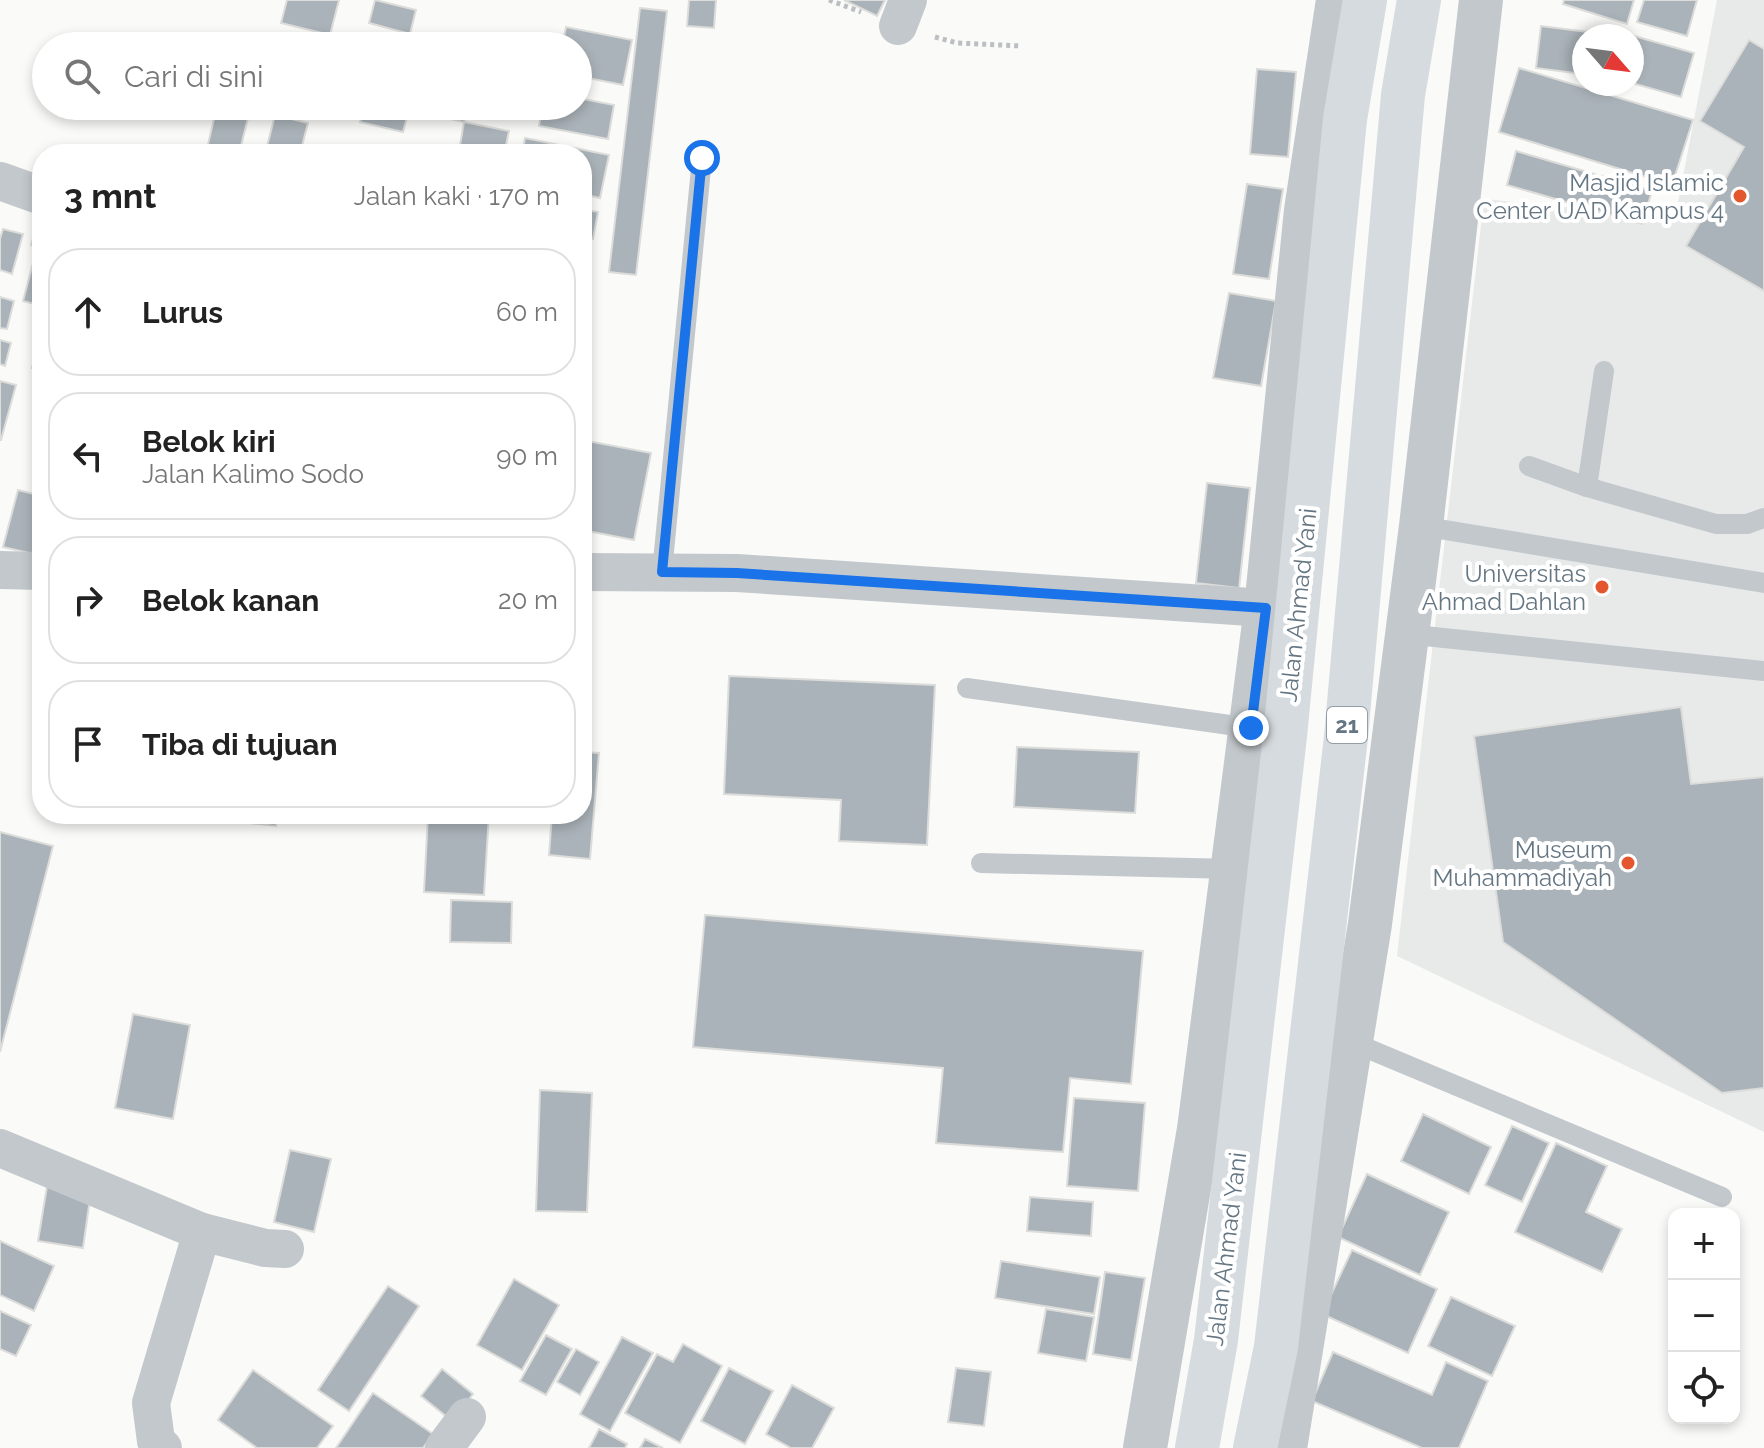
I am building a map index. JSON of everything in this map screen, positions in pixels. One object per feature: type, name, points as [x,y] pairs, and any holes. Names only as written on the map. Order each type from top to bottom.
[{"type":"highway","name":"Jalan Ahmad Yani","points":[[1197,1448],[1216,1340],[1268,732],[1345,119],[1365,0]]},
{"type":"highway","name":"21","points":[[1255,1448],[1276,1347],[1346,737],[1403,95],[1419,0]]},
{"type":"highway","points":[[1268,732],[1346,737]]},
{"type":"street","points":[[1145,1448],[1199,1129],[1232,869],[1268,732],[1266,608],[1306,210],[1338,0]]},
{"type":"street","points":[[1285,1448],[1370,924],[1421,526],[1481,0]]},
{"type":"street","points":[[0,181],[32,192]]},
{"type":"street","points":[[0,570],[32,571]]},
{"type":"street","points":[[592,572],[737,573],[1266,608]]},
{"type":"street","points":[[0,1148],[202,1232],[265,1248],[285,1249]]},
{"type":"street","points":[[163,1448],[156,1441],[151,1403],[202,1232]]},
{"type":"street","points":[[444,1448],[467,1417]]},
{"type":"lane","points":[[662,572],[702,158]]},
{"type":"lane","points":[[1587,487],[1604,371]]},
{"type":"lane","points":[[1529,466],[1587,487],[1716,524],[1747,524],[1764,518]]},
{"type":"lane","points":[[1421,526],[1764,583]]},
{"type":"lane","points":[[1405,634],[1764,671]]},
{"type":"lane","points":[[967,688],[1268,732]]},
{"type":"lane","points":[[981,863],[1232,869]]},
{"type":"lane","points":[[1352,1042],[1722,1197]]},
{"type":"shaded area","name":"Universitas Ahmad Dahlan","points":[[1717,0],[1764,0],[1764,1132],[1397,956],[1484,199],[1675,218]]},
{"type":"building","points":[[287,0],[339,0],[331,32],[281,23]]},
{"type":"building","points":[[375,0],[416,10],[410,32],[369,23]]},
{"type":"building","points":[[689,0],[716,0],[714,28],[687,26]]},
{"type":"building","points":[[844,0],[885,0],[877,16]]},
{"type":"building","points":[[1564,0],[1634,0],[1627,24],[1563,4]]},
{"type":"building","points":[[1644,0],[1697,0],[1687,36],[1637,22]]},
{"type":"building","points":[[640,8],[667,11],[636,275],[609,272]]},
{"type":"building","points":[[1541,26],[1572,30],[1572,73],[1536,68]]},
{"type":"building","points":[[566,27],[591,32],[565,32]]},
{"type":"building","points":[[592,32],[632,40],[623,85],[592,79]]},
{"type":"building","points":[[1644,39],[1694,53],[1681,97],[1644,86]]},
{"type":"building","name":"Masjid Islamic Center UAD Kampus 4","points":[[1749,40],[1764,49],[1764,291],[1686,246],[1744,147],[1700,121]]},
{"type":"building","points":[[1519,68],[1572,84],[1572,96],[1613,96],[1693,120],[1672,185],[1499,132]]},
{"type":"building","points":[[1257,69],[1296,72],[1288,157],[1250,154]]},
{"type":"building","points":[[592,101],[614,105],[608,139],[539,126],[540,120],[592,120]]},
{"type":"building","points":[[214,120],[248,120],[242,144],[208,144]]},
{"type":"building","points":[[274,120],[308,123],[303,144],[268,144]]},
{"type":"building","points":[[361,120],[406,120],[403,132]]},
{"type":"building","points":[[464,122],[509,131],[506,144],[460,144]]},
{"type":"building","points":[[525,138],[555,144],[524,144]]},
{"type":"building","points":[[1516,151],[1652,191],[1642,224],[1507,185]]},
{"type":"building","points":[[592,152],[609,155],[600,198],[592,196]]},
{"type":"building","points":[[1247,184],[1283,189],[1269,279],[1233,274]]},
{"type":"building","points":[[592,211],[598,212],[592,239]]},
{"type":"building","points":[[3,229],[23,234],[12,274],[0,270]]},
{"type":"building","points":[[32,267],[32,303],[23,301]]},
{"type":"building","points":[[1229,293],[1276,301],[1261,386],[1213,378]]},
{"type":"building","points":[[0,297],[14,301],[7,329],[0,328]]},
{"type":"building","points":[[0,340],[11,343],[5,366],[0,364]]},
{"type":"building","points":[[0,381],[16,385],[1,440],[0,440]]},
{"type":"building","points":[[592,442],[651,453],[634,540],[592,532]]},
{"type":"building","points":[[1207,483],[1250,488],[1239,588],[1196,583]]},
{"type":"building","points":[[18,490],[32,494],[32,554],[3,547]]},
{"type":"building","points":[[729,676],[935,685],[927,845],[839,841],[841,800],[724,794]]},
{"type":"building","name":"Museum Muhammadiyah","points":[[1681,707],[1691,784],[1764,777],[1764,1088],[1722,1093],[1503,942],[1474,736]]},
{"type":"building","points":[[1017,747],[1139,752],[1135,813],[1014,807]]},
{"type":"building","points":[[592,753],[599,753],[590,859],[549,855],[551,824],[592,824]]},
{"type":"building","points":[[427,824],[488,824],[484,895],[424,892]]},
{"type":"building","points":[[0,832],[53,846],[0,1052]]},
{"type":"building","points":[[451,900],[512,902],[511,943],[450,942]]},
{"type":"building","points":[[705,915],[1143,951],[1131,1084],[1070,1078],[1063,1152],[936,1143],[943,1068],[693,1047]]},
{"type":"building","points":[[133,1014],[190,1025],[173,1119],[115,1108]]},
{"type":"building","points":[[540,1090],[592,1093],[587,1212],[536,1211]]},
{"type":"building","points":[[1074,1098],[1145,1103],[1138,1191],[1067,1186]]},
{"type":"building","points":[[1423,1114],[1491,1147],[1469,1194],[1401,1161]]},
{"type":"building","points":[[1512,1126],[1549,1143],[1522,1202],[1485,1185]]},
{"type":"building","points":[[1556,1143],[1607,1166],[1586,1212],[1622,1229],[1602,1272],[1515,1232]]},
{"type":"building","points":[[290,1150],[331,1159],[314,1232],[274,1222]]},
{"type":"building","points":[[1367,1174],[1449,1212],[1420,1275],[1338,1237]]},
{"type":"building","points":[[47,1186],[91,1192],[83,1248],[38,1241]]},
{"type":"building","points":[[1030,1197],[1093,1202],[1091,1236],[1027,1231]]},
{"type":"building","points":[[0,1241],[54,1266],[34,1311],[0,1295]]},
{"type":"building","points":[[1352,1250],[1437,1289],[1408,1353],[1322,1314]]},
{"type":"building","points":[[1001,1261],[1100,1277],[1094,1314],[995,1298]]},
{"type":"building","points":[[1105,1272],[1145,1278],[1131,1360],[1093,1354]]},
{"type":"building","points":[[514,1279],[559,1305],[522,1370],[477,1345]]},
{"type":"building","points":[[388,1286],[419,1306],[349,1411],[318,1390]]},
{"type":"building","points":[[1451,1297],[1515,1326],[1492,1376],[1428,1346]]},
{"type":"building","points":[[1046,1309],[1094,1317],[1086,1361],[1038,1353]]},
{"type":"building","points":[[0,1311],[31,1325],[16,1356],[0,1349]]},
{"type":"building","points":[[546,1335],[572,1349],[546,1395],[520,1381]]},
{"type":"building","points":[[622,1337],[653,1353],[610,1431],[580,1414]]},
{"type":"building","points":[[683,1344],[722,1366],[680,1443],[625,1413],[657,1354],[673,1362]]},
{"type":"building","points":[[576,1349],[599,1362],[580,1395],[557,1382]]},
{"type":"building","points":[[1333,1352],[1432,1395],[1446,1362],[1488,1381],[1459,1448],[1422,1448],[1312,1401]]},
{"type":"building","points":[[729,1368],[773,1391],[745,1444],[701,1421]]},
{"type":"building","points":[[956,1368],[991,1372],[984,1426],[948,1422]]},
{"type":"building","points":[[442,1369],[473,1394],[452,1421],[421,1396]]},
{"type":"building","points":[[253,1370],[333,1426],[317,1448],[257,1448],[218,1420]]},
{"type":"building","points":[[792,1385],[834,1408],[812,1448],[791,1448],[766,1434]]},
{"type":"building","points":[[373,1393],[433,1434],[423,1448],[336,1448]]},
{"type":"building","points":[[599,1429],[627,1444],[625,1448],[589,1448]]},
{"type":"building","points":[[645,1439],[663,1448],[640,1448]]},
{"type":"place","name":"Masjid Islamic Center UAD Kampus 4","points":[[1740,196]]},
{"type":"place","name":"Universitas Ahmad Dahlan","points":[[1602,587]]},
{"type":"place","name":"Museum Muhammadiyah","points":[[1628,863]]},
{"type":"route","points":[[702,158],[662,572],[737,573],[1266,608],[1251,728]]}]
